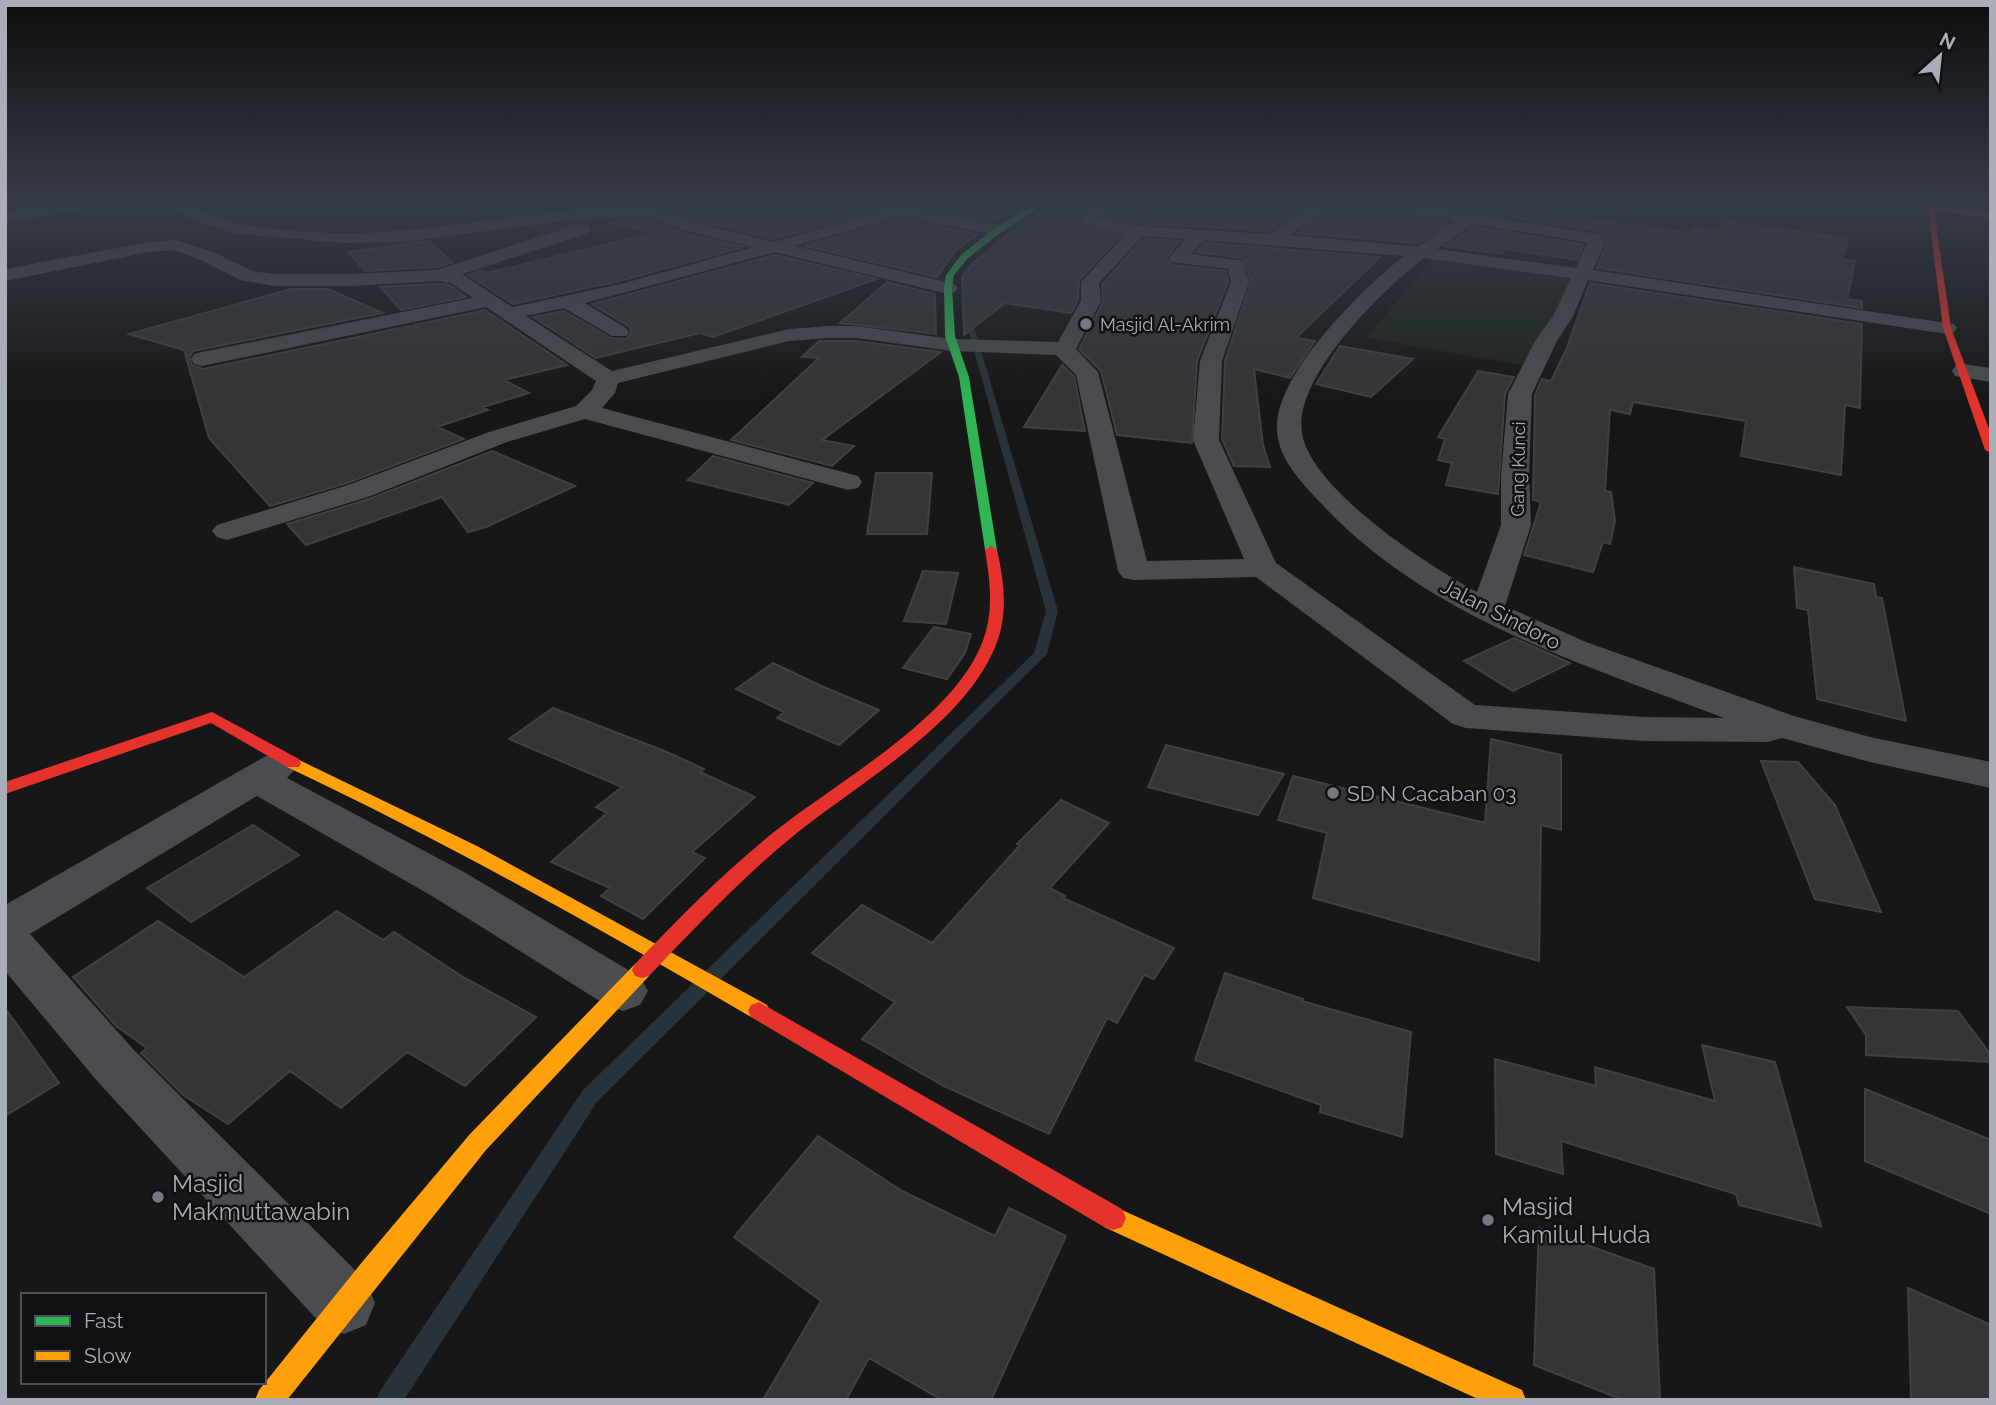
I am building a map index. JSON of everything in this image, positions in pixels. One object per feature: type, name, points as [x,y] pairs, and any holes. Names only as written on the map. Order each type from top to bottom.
[{"type":"street","points":[[5,275],[43,268]]},
{"type":"street","points":[[230,268],[247,276],[274,280],[351,280],[439,275],[462,268]]},
{"type":"street","points":[[509,314],[568,302],[698,268]]},
{"type":"street","points":[[858,268],[948,288]]},
{"type":"street","points":[[269,1400],[344,1303],[479,1140],[659,953],[751,861],[805,816],[913,736],[949,704],[975,672],[992,636],[1000,603],[995,560],[987,538],[964,377],[967,346],[948,288],[950,275],[956,268]]},
{"type":"street","points":[[1104,268],[1090,282],[1091,301],[1065,349],[1068,357],[1087,372],[1134,571],[1263,568]]},
{"type":"street","points":[[1237,268],[1240,282],[1211,360],[1206,440],[1263,568],[1466,716],[1644,729],[1797,730]]},
{"type":"street","name":"Jalan Sindoro","points":[[1402,268],[1380,285],[1312,366],[1292,404],[1289,427],[1297,457],[1315,481],[1356,524],[1427,577],[1487,611],[1570,649],[1797,730],[1906,758],[1991,775]]},
{"type":"street","points":[[1542,268],[1947,328]]},
{"type":"street","name":"Gang Kunci","points":[[1487,611],[1516,525],[1515,475],[1520,394],[1563,316],[1584,268]]},
{"type":"street","points":[[1939,268],[1947,328],[1991,450]]},
{"type":"street","points":[[439,275],[464,281],[608,379],[789,335],[856,332],[967,346],[1065,349]]},
{"type":"street","points":[[202,359],[491,300]]},
{"type":"street","points":[[568,302],[619,332]]},
{"type":"street","points":[[1963,371],[1991,375]]},
{"type":"street","points":[[227,531],[358,491],[498,437],[585,411],[603,393],[608,379]]},
{"type":"street","points":[[585,411],[848,482]]},
{"type":"street","points":[[5,788],[212,717],[271,770],[448,884],[623,991]]},
{"type":"street","points":[[344,1303],[116,1066],[5,935],[12,923],[271,770],[390,807],[659,953],[1130,1228],[1512,1400]]},
{"type":"shaded area","points":[[1426,268],[1502,268],[1577,278],[1534,367],[1366,338]]},
{"type":"building","points":[[362,268],[427,268],[365,271]]},
{"type":"building","points":[[509,268],[669,268],[513,304],[468,275],[481,270],[487,273]]},
{"type":"building","points":[[728,268],[828,268],[877,279],[713,337],[700,333],[596,358],[533,317],[564,311],[611,338],[626,339],[632,332],[628,326],[592,304]]},
{"type":"building","points":[[897,268],[944,268],[937,277]]},
{"type":"building","points":[[969,268],[1091,268],[1079,280],[1078,300],[1071,313],[1005,303],[964,335],[962,276]]},
{"type":"building","points":[[1117,268],[1195,268],[1226,271],[1228,282],[1197,361],[1192,443],[1117,435],[1101,371],[1079,349],[1103,302],[1102,284]]},
{"type":"building","points":[[1246,268],[1369,268],[1296,338],[1315,341],[1290,378],[1254,369],[1263,445],[1270,467],[1234,466],[1222,439],[1225,361],[1251,281]]},
{"type":"building","points":[[1597,268],[1854,268],[1847,299],[1862,301],[1862,308]]},
{"type":"building","points":[[887,282],[935,294],[936,334],[840,323]]},
{"type":"building","points":[[1590,283],[1862,324],[1860,408],[1845,405],[1841,475],[1741,456],[1746,421],[1633,402],[1630,414],[1610,410],[1605,491],[1611,492],[1615,521],[1610,544],[1603,542],[1593,572],[1524,555],[1541,502],[1533,500],[1535,395],[1542,379],[1551,381],[1566,350]]},
{"type":"building","points":[[450,285],[466,297],[401,310],[380,287]]},
{"type":"building","points":[[291,289],[328,289],[383,313],[193,351],[189,358],[192,365],[203,369],[410,326],[419,329],[414,325],[485,310],[567,365],[504,380],[529,393],[483,407],[488,410],[437,427],[464,439],[347,483],[270,506],[209,438],[184,350],[129,334]]},
{"type":"building","points":[[819,341],[856,341],[941,352],[822,440],[854,446],[832,466],[731,440],[819,358],[802,357]]},
{"type":"building","points":[[1340,346],[1413,359],[1371,397],[1316,384]]},
{"type":"building","points":[[1062,365],[1074,376],[1085,431],[1024,427]]},
{"type":"building","points":[[1478,371],[1514,377],[1505,394],[1498,494],[1446,485],[1452,463],[1438,460],[1445,439],[1438,437]]},
{"type":"building","points":[[492,451],[575,486],[486,527],[468,532],[442,497],[306,545],[287,524],[369,499]]},
{"type":"building","points":[[713,456],[813,483],[789,505],[688,480]]},
{"type":"building","points":[[876,473],[932,473],[927,534],[867,534]]},
{"type":"building","points":[[1794,567],[1874,584],[1876,597],[1882,598],[1906,721],[1817,699],[1808,610],[1797,608]]},
{"type":"building","points":[[923,571],[958,573],[946,624],[904,621]]},
{"type":"building","points":[[934,627],[971,634],[965,653],[947,679],[903,668]]},
{"type":"building","points":[[1514,638],[1570,663],[1513,691],[1464,661]]},
{"type":"building","points":[[773,663],[879,710],[839,745],[777,718],[784,712],[736,689]]},
{"type":"building","points":[[553,708],[667,752],[704,769],[700,772],[755,797],[692,852],[705,858],[643,919],[601,896],[610,888],[551,862],[607,813],[596,807],[622,787],[509,739]]},
{"type":"building","points":[[1491,739],[1561,755],[1561,830],[1541,825],[1539,961],[1313,898],[1327,833],[1278,820],[1293,776],[1485,823]]},
{"type":"building","points":[[1166,745],[1284,774],[1258,815],[1148,787]]},
{"type":"building","points":[[1761,761],[1798,762],[1835,805],[1881,912],[1815,899]]},
{"type":"building","points":[[1061,800],[1109,823],[1050,888],[1065,896],[1063,898],[1174,948],[1154,979],[1144,975],[1117,1023],[1107,1018],[1049,1134],[944,1086],[862,1039],[895,1002],[812,953],[862,905],[932,943],[1020,845],[1017,844]]},
{"type":"building","points":[[253,825],[299,855],[191,922],[147,888]]},
{"type":"building","points":[[337,911],[383,940],[394,932],[463,977],[536,1017],[465,1086],[407,1052],[341,1108],[290,1071],[228,1124],[183,1095],[141,1053],[147,1048],[116,1026],[73,977],[158,921],[244,977]]},
{"type":"building","points":[[1225,973],[1303,999],[1302,1001],[1411,1032],[1402,1137],[1320,1112],[1321,1105],[1195,1060]]},
{"type":"building","points":[[1847,1007],[1958,1011],[1991,1055],[1991,1062],[1866,1055],[1866,1035]]},
{"type":"building","points":[[5,1008],[59,1083],[5,1116]]},
{"type":"building","points":[[1702,1045],[1775,1062],[1821,1226],[1739,1205],[1736,1194],[1561,1141],[1563,1174],[1496,1154],[1495,1059],[1596,1086],[1595,1067],[1715,1101]]},
{"type":"building","points":[[1865,1089],[1991,1140],[1991,1214],[1865,1161]]},
{"type":"building","points":[[818,1136],[902,1191],[995,1236],[1009,1208],[1066,1236],[991,1400],[942,1400],[869,1358],[846,1400],[763,1400],[821,1301],[734,1237]]},
{"type":"building","points":[[1539,1228],[1654,1269],[1660,1400],[1623,1400],[1534,1365]]},
{"type":"building","points":[[1908,1288],[1991,1325],[1991,1400],[1911,1400]]},
{"type":"waterway","points":[[389,1400],[590,1096],[1040,654],[1052,611],[966,313]]},
{"type":"traffic: fast","points":[[956,268],[950,275],[948,288],[950,336],[964,377],[991,550]]},
{"type":"traffic: slow","points":[[293,763],[412,820],[529,881],[759,1011]]},
{"type":"traffic: slow","points":[[269,1400],[478,1142],[642,970]]},
{"type":"traffic: slow","points":[[1113,1218],[1512,1400]]},
{"type":"traffic: jam","points":[[1939,268],[1947,328],[1991,450]]},
{"type":"traffic: jam","points":[[642,970],[709,902],[780,837],[921,729],[947,706],[969,680],[986,653],[996,622],[998,588],[991,550]]},
{"type":"traffic: jam","points":[[5,788],[212,717],[293,763]]},
{"type":"traffic: jam","points":[[759,1011],[1113,1218]]},
{"type":"place","name":"Masjid Al-Akrim","points":[[1086,324]]},
{"type":"place","name":"SD N Cacaban 03","points":[[1333,793]]},
{"type":"place","name":"Masjid Makmuttawabin","points":[[158,1197]]},
{"type":"place","name":"Masjid Kamilul Huda","points":[[1488,1220]]}]
